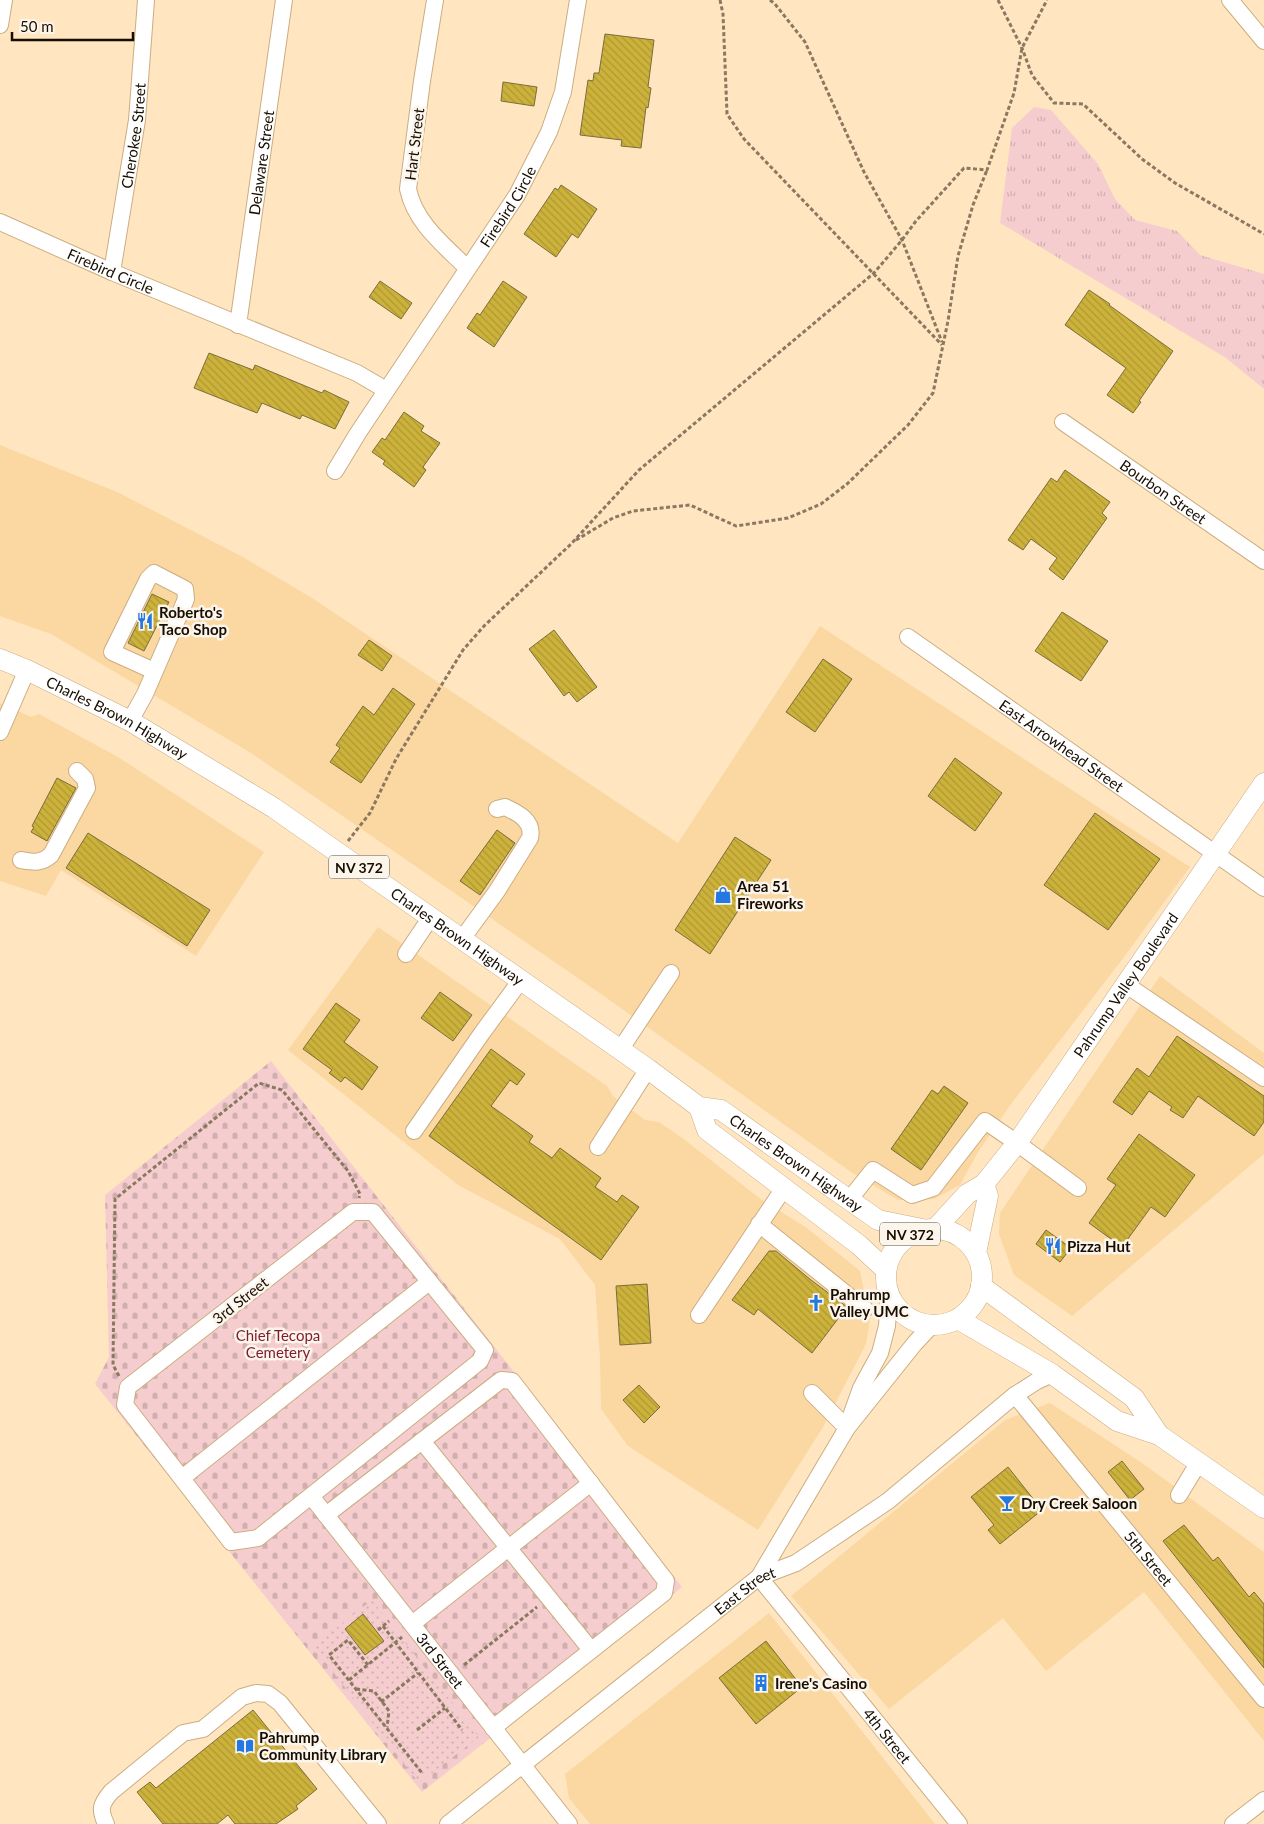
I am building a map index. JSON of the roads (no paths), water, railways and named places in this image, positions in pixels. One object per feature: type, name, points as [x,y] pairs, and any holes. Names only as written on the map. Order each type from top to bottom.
[{"type":"main road","name":"Charles Brown Highway","points":[[0,659],[27,670],[130,721],[274,808],[648,1069],[699,1107],[721,1110],[878,1220],[929,1229]]},
{"type":"main road","name":"Pahrump Valley Boulevard","points":[[929,1229],[967,1194],[984,1184],[1017,1143],[1264,783]]},
{"type":"main road","name":"Charles Brown Highway","points":[[699,1107],[707,1130],[859,1245],[886,1270]]},
{"type":"main road","points":[[886,1270],[886,1283],[889,1295],[896,1307],[906,1316],[919,1323],[945,1324],[958,1319],[969,1311],[977,1300],[981,1286],[982,1275],[976,1253],[988,1196],[984,1184]]},
{"type":"main road","name":"NV 372","points":[[886,1270],[890,1256],[898,1244],[909,1235],[929,1229],[952,1232],[966,1240],[976,1253]]},
{"type":"main road","points":[[981,1286],[1134,1398],[1158,1435]]},
{"type":"main road","points":[[958,1319],[1052,1374],[1117,1421],[1158,1435],[1264,1508]]},
{"type":"street","points":[[0,25],[4,0]]},
{"type":"street","name":"Cherokee Street","points":[[112,272],[137,120],[146,0]]},
{"type":"street","name":"Delaware Street","points":[[238,325],[284,0]]},
{"type":"street","name":"Hart Street","points":[[435,0],[408,190],[411,204],[426,228],[467,268]]},
{"type":"street","name":"Firebird Circle","points":[[335,472],[386,390],[516,195],[549,132],[563,92],[578,0]]},
{"type":"street","points":[[1230,0],[1264,41]]},
{"type":"street","name":"Firebird Circle","points":[[0,222],[112,272],[357,373],[386,390]]},
{"type":"street","name":"Bourbon Street","points":[[1063,422],[1264,561]]},
{"type":"street","points":[[130,721],[154,671],[186,599],[185,589],[154,573],[148,579],[112,652],[154,671]]},
{"type":"street","name":"East Arrowhead Street","points":[[908,637],[1264,888]]},
{"type":"street","points":[[0,732],[27,670]]},
{"type":"street","points":[[20,860],[35,863],[44,860],[51,854],[86,788],[85,779],[77,771]]},
{"type":"street","points":[[462,939],[497,891],[532,833],[530,826],[520,814],[505,807],[497,809]]},
{"type":"street","points":[[406,954],[431,917]]},
{"type":"street","points":[[620,1050],[671,973]]},
{"type":"street","points":[[414,1131],[521,980]]},
{"type":"street","points":[[1125,984],[1264,1078]]},
{"type":"street","points":[[598,1147],[648,1069]]},
{"type":"street","points":[[849,1200],[873,1170],[912,1195],[933,1188],[985,1121],[1078,1188]]},
{"type":"street","points":[[699,1315],[784,1188]]},
{"type":"street","name":"3rd Street","points":[[182,1478],[125,1406],[128,1387],[353,1212],[373,1212],[429,1282]]},
{"type":"street","points":[[759,1224],[865,1309]]},
{"type":"street","points":[[429,1282],[485,1350],[480,1360],[258,1538],[231,1542],[182,1478],[429,1282]]},
{"type":"street","points":[[847,1428],[861,1388],[880,1352],[887,1326],[889,1295]]},
{"type":"street","points":[[759,1577],[847,1428],[932,1325]]},
{"type":"street","name":"East Street","points":[[448,1824],[759,1577],[796,1563],[888,1501],[1015,1395],[1052,1374]]},
{"type":"street","points":[[326,1515],[501,1380],[512,1382],[666,1581],[664,1593],[493,1728]]},
{"type":"street","points":[[812,1393],[847,1428]]},
{"type":"street","name":"5th Street","points":[[1015,1395],[1264,1699]]},
{"type":"street","points":[[422,1441],[591,1650]]},
{"type":"street","points":[[1179,1495],[1199,1462]]},
{"type":"street","points":[[413,1626],[591,1483]]},
{"type":"street","name":"3rd Street","points":[[311,1496],[569,1824]]},
{"type":"street","name":"4th Street","points":[[759,1577],[959,1824]]},
{"type":"street","points":[[106,1824],[102,1814],[103,1802],[111,1792],[183,1733],[203,1729],[242,1697],[256,1693],[268,1694],[280,1703],[378,1824]]},
{"type":"street","points":[[1233,1824],[1264,1800]]},
{"type":"place","name":"Roberto's Taco Shop","points":[[145,621]]},
{"type":"place","name":"Area 51 Fireworks","points":[[723,895]]},
{"type":"place","name":"Pizza Hut","points":[[1053,1246]]},
{"type":"place","name":"Pahrump Valley UMC","points":[[816,1303]]},
{"type":"place","name":"Dry Creek Saloon","points":[[1007,1503]]},
{"type":"place","name":"Irene's Casino","points":[[761,1683]]},
{"type":"place","name":"Pahrump Community Library","points":[[245,1746]]},
{"type":"park label","name":"Chief Tecopa Cemetery","points":[[278,1344]]}]
